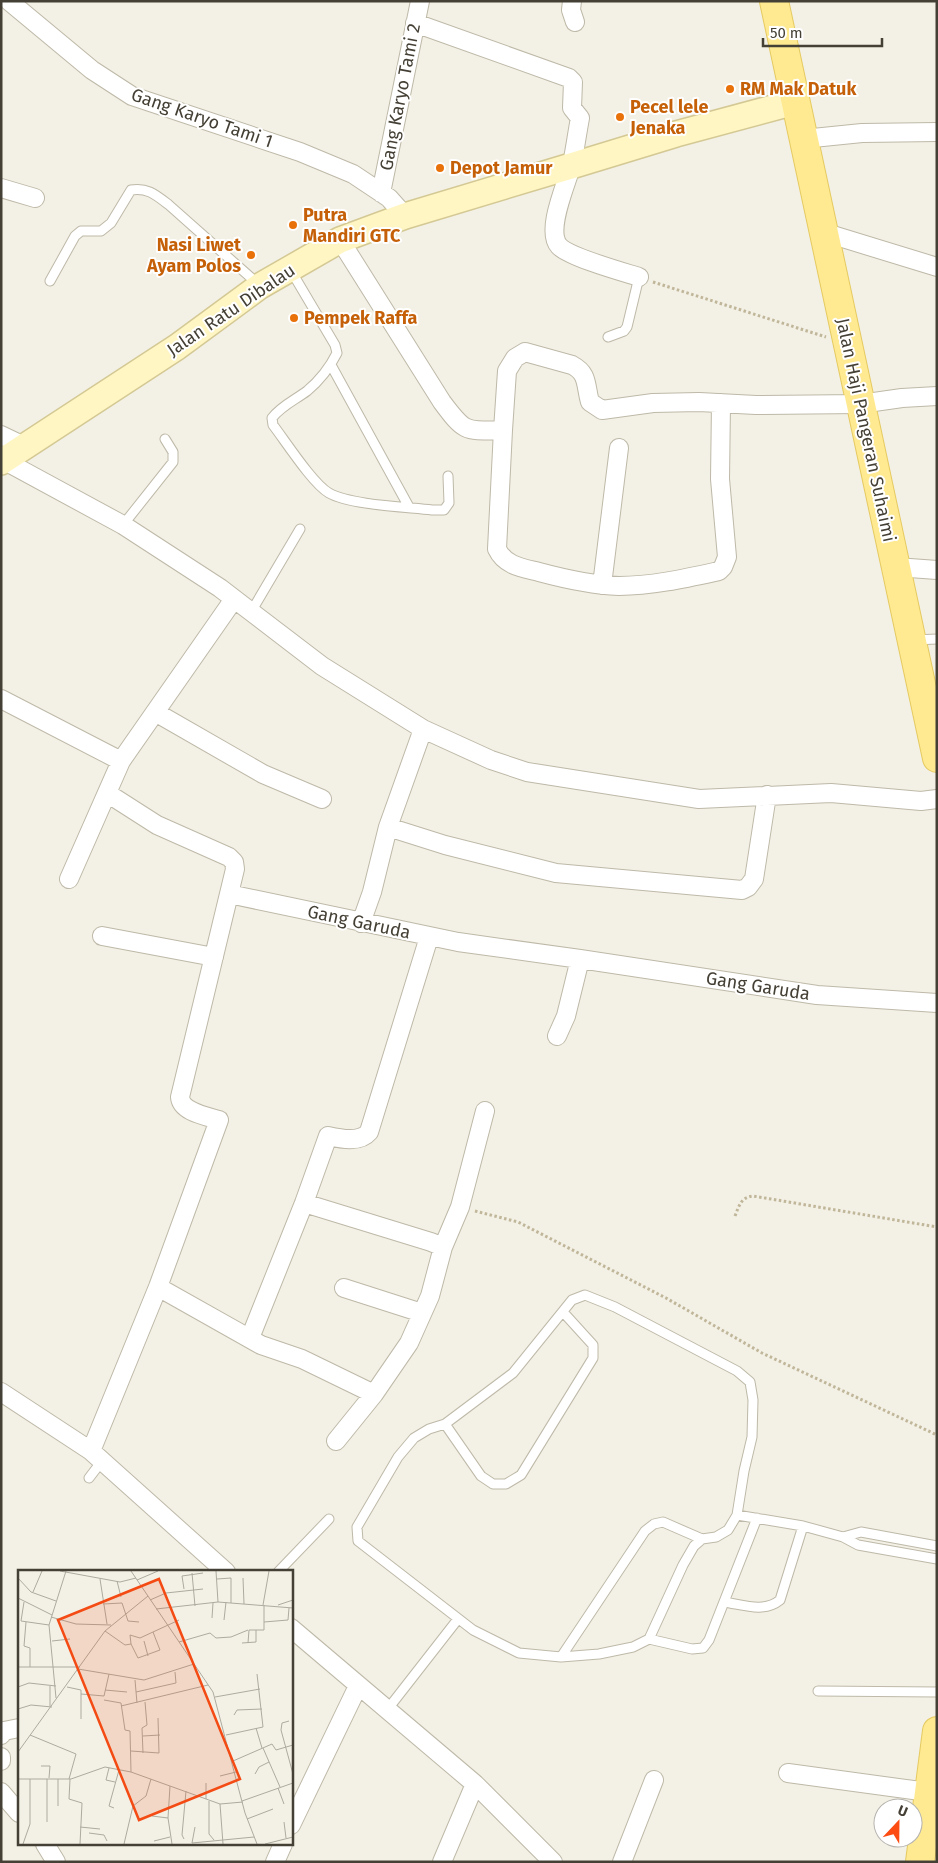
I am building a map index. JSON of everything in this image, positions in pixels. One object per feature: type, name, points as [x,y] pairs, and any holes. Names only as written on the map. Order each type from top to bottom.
[{"type":"main road","name":"Jalan Haji Pangeran Suhaimi","points":[[774,1],[896,567],[924,640],[937,758]]},
{"type":"main road","name":"Jalan Ratu Dibalau","points":[[2,461],[177,347],[260,286],[340,240],[404,216],[676,134],[795,102]]},
{"type":"main road","points":[[920,1862],[937,1731]]},
{"type":"street","name":"Gang Karyo Tami 1","points":[[10,1],[92,70],[132,96],[300,152],[352,174],[389,198],[404,216]]},
{"type":"street","name":"Gang Karyo Tami 2","points":[[381,193],[420,1]]},
{"type":"street","points":[[572,1],[571,10],[576,22]]},
{"type":"street","points":[[415,23],[570,78],[573,82],[572,108],[580,118],[571,166],[554,236],[563,249],[588,260],[638,277]]},
{"type":"street","points":[[803,139],[862,133],[937,132]]},
{"type":"street","points":[[1,188],[34,198]]},
{"type":"street","points":[[823,232],[937,267]]},
{"type":"street","points":[[340,240],[457,423],[467,429],[477,431],[503,430]]},
{"type":"street","points":[[721,403],[720,488],[727,557],[719,571],[622,586],[602,585],[514,566],[500,555],[497,550],[507,371],[515,358],[524,352],[579,369],[584,374],[590,402],[602,410],[652,403],[699,402],[721,403],[756,405],[860,404],[902,398],[937,396]]},
{"type":"street","points":[[1,436],[24,446]]},
{"type":"street","points":[[602,585],[619,448]]},
{"type":"street","points":[[2,461],[123,525],[234,599],[322,666],[422,729],[491,760],[527,772],[699,799],[831,793],[921,801],[937,799]]},
{"type":"street","points":[[896,567],[937,570]]},
{"type":"street","points":[[69,878],[121,761],[234,599]]},
{"type":"street","points":[[1,699],[121,761]]},
{"type":"street","points":[[155,712],[263,774],[322,799]]},
{"type":"street","points":[[361,923],[372,892],[388,827],[422,729]]},
{"type":"street","points":[[96,1456],[219,1120],[184,1107],[180,1102],[180,1097],[235,869],[234,862],[229,858],[157,825],[107,793]]},
{"type":"street","points":[[388,827],[445,845],[556,872],[742,890],[748,887],[754,879],[767,795]]},
{"type":"street","name":"Gang Garuda","points":[[229,894],[458,942],[817,995],[937,1003]]},
{"type":"street","points":[[102,936],[214,957]]},
{"type":"street","points":[[250,1338],[304,1203],[328,1136],[356,1139],[364,1137],[370,1132],[429,937]]},
{"type":"street","points":[[557,1036],[566,1016],[580,959]]},
{"type":"street","points":[[336,1441],[374,1394],[409,1343],[430,1296],[443,1247],[460,1207],[485,1111]]},
{"type":"street","points":[[304,1203],[443,1247]]},
{"type":"street","points":[[158,1287],[261,1344],[302,1359],[374,1394]]},
{"type":"street","points":[[344,1288],[422,1313]]},
{"type":"street","points":[[2,1394],[96,1456],[224,1570]]},
{"type":"street","points":[[292,1629],[475,1784],[535,1854],[553,1862]]},
{"type":"street","points":[[292,1824],[358,1686]]},
{"type":"street","points":[[1,1735],[4,1731],[18,1728]]},
{"type":"street","points":[[788,1773],[928,1792]]},
{"type":"street","points":[[622,1862],[654,1780]]},
{"type":"street","points":[[442,1862],[475,1784]]},
{"type":"street","points":[[1,1792],[18,1812]]},
{"type":"street","points":[[46,1846],[56,1862]]},
{"type":"street","points":[[275,1862],[282,1846]]},
{"type":"lane","points":[[50,281],[75,236],[81,231],[101,231],[111,223],[130,190],[141,188],[154,193],[169,204],[260,286]]},
{"type":"lane","points":[[290,269],[335,345],[337,354],[331,365],[309,389],[277,411],[272,418],[273,425],[318,484],[330,494],[350,500],[444,510],[450,503],[448,476]]},
{"type":"lane","points":[[608,337],[624,331],[627,327],[638,277]]},
{"type":"lane","points":[[331,365],[409,507]]},
{"type":"lane","points":[[123,525],[173,462],[173,452],[165,439]]},
{"type":"lane","points":[[251,612],[300,529]]},
{"type":"lane","points":[[561,1657],[645,1531],[654,1524],[663,1522],[702,1539],[716,1537],[728,1530],[738,1515],[744,1471],[752,1437],[753,1400],[750,1382],[737,1370],[615,1307],[585,1295],[572,1300],[513,1372],[445,1424],[429,1429],[414,1438],[398,1457],[357,1527],[358,1541],[473,1630],[520,1653],[561,1657],[599,1654],[634,1647],[649,1639],[682,1565],[694,1546],[702,1539]]},
{"type":"lane","points":[[445,1424],[481,1476],[493,1484],[506,1484],[521,1475],[592,1358],[593,1345],[563,1312]]},
{"type":"lane","points":[[89,1478],[96,1456]]},
{"type":"lane","points":[[738,1515],[803,1526],[843,1537],[858,1546],[937,1558]]},
{"type":"lane","points":[[649,1639],[692,1649],[703,1648],[709,1640],[757,1518]]},
{"type":"lane","points":[[280,1570],[328,1519]]},
{"type":"lane","points":[[724,1602],[763,1608],[774,1606],[780,1600],[803,1526]]},
{"type":"lane","points":[[843,1537],[861,1532],[937,1546]]},
{"type":"lane","points":[[387,1710],[458,1619]]},
{"type":"lane","points":[[818,1691],[937,1692]]},
{"type":"path","points":[[638,277],[833,340],[846,339]]},
{"type":"path","points":[[735,1216],[742,1199],[747,1196],[753,1196],[937,1227]]},
{"type":"path","points":[[460,1207],[518,1222],[666,1298],[762,1353],[937,1435]]},
{"type":"place","name":"RM Mak Datuk","points":[[730,89]]},
{"type":"place","name":"Pecel lele Jenaka","points":[[620,117]]},
{"type":"place","name":"Depot Jamur","points":[[440,168]]},
{"type":"place","name":"Putra Mandiri GTC","points":[[293,225]]},
{"type":"place","name":"Nasi Liwet Ayam Polos","points":[[251,255]]},
{"type":"place","name":"Pempek Raffa","points":[[294,318]]}]
